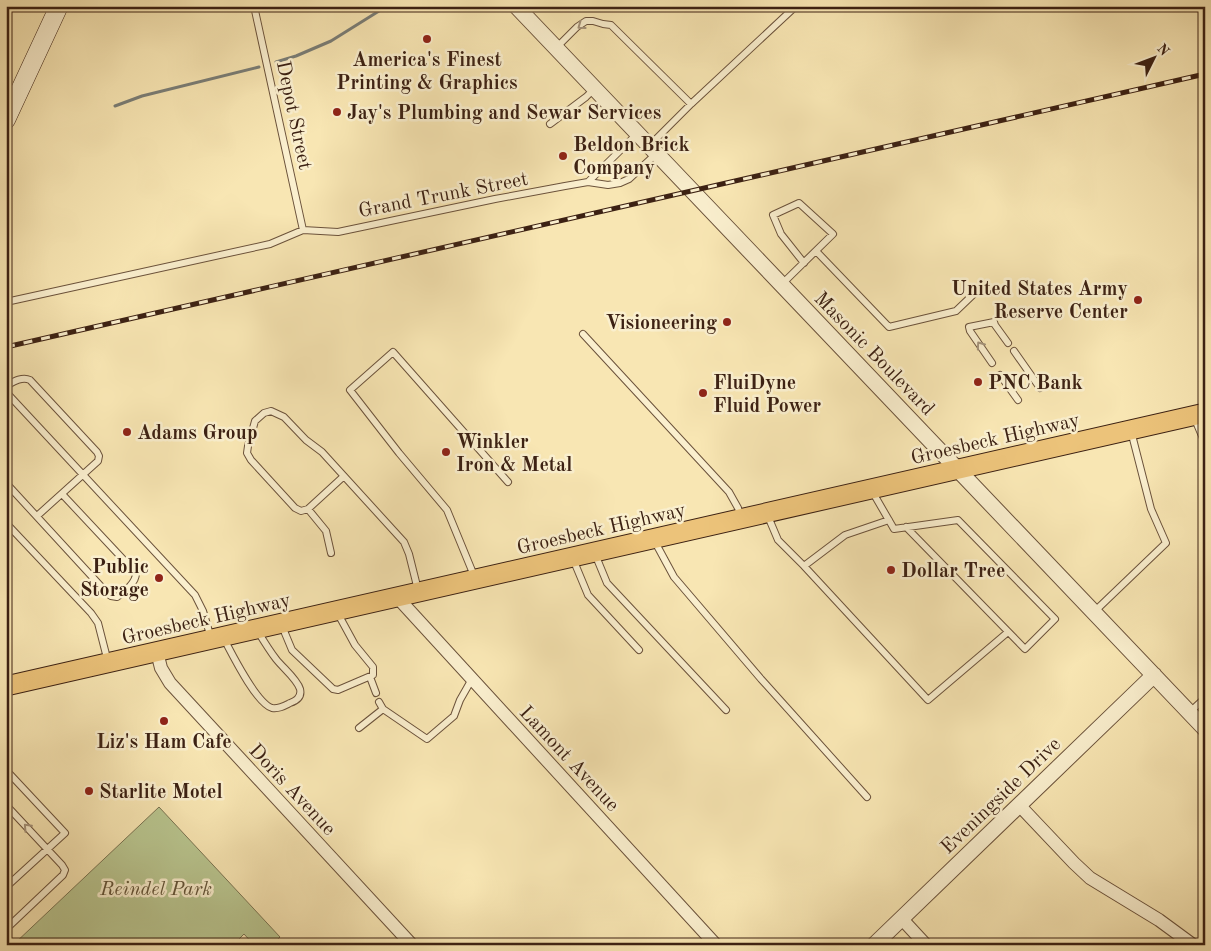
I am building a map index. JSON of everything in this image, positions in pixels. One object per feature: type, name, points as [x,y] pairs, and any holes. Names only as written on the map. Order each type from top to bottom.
[{"type":"main road","points":[[8,110],[59,6]]},
{"type":"main road","name":"Groesbeck Highway","points":[[6,686],[1199,414]]},
{"type":"street","name":"Masonic Boulevard","points":[[516,6],[1205,729]]},
{"type":"street","name":"Lamont Avenue","points":[[397,597],[716,945]]},
{"type":"street","name":"Doris Avenue","points":[[157,652],[161,668],[170,683],[412,945]]},
{"type":"street","name":"Eveningside Drive","points":[[874,945],[1154,675]]},
{"type":"street","points":[[1019,805],[1090,878],[1159,920],[1193,945]]},
{"type":"street","points":[[901,918],[926,945]]},
{"type":"lane","name":"Depot Street","points":[[254,6],[303,230]]},
{"type":"lane","name":"Grand Trunk Street","points":[[303,230],[338,232],[495,199],[588,182],[608,185],[624,182],[629,179],[691,104],[796,6]]},
{"type":"lane","points":[[556,48],[577,27],[586,21],[611,25],[691,104]]},
{"type":"lane","points":[[550,124],[595,88]]},
{"type":"lane","points":[[588,182],[638,134]]},
{"type":"lane","points":[[782,284],[833,234],[799,203],[773,215],[781,234],[804,262]]},
{"type":"lane","points":[[6,302],[270,244],[303,230]]},
{"type":"lane","points":[[816,251],[889,327],[956,311],[980,288]]},
{"type":"lane","points":[[992,363],[969,327],[994,322],[1008,343]]},
{"type":"lane","points":[[583,334],[729,492],[738,508],[741,519]]},
{"type":"lane","points":[[1014,351],[1040,388]]},
{"type":"lane","points":[[475,580],[447,510],[350,390],[393,352],[508,482]]},
{"type":"lane","points":[[1000,375],[1018,400]]},
{"type":"lane","points":[[6,386],[21,378],[30,380],[100,456],[98,460],[37,516]]},
{"type":"lane","points":[[6,392],[195,594],[217,638],[264,703],[270,708],[278,708],[296,701],[300,695],[300,689],[271,653],[257,629]]},
{"type":"lane","points":[[344,476],[308,510],[301,511],[295,508],[251,460],[247,453],[256,421],[264,413],[271,411],[284,417],[306,440],[322,452],[344,476],[404,542],[409,554],[418,593]]},
{"type":"lane","points":[[1199,414],[1205,443]]},
{"type":"lane","points":[[1094,612],[1166,543],[1151,509],[1131,430]]},
{"type":"lane","points":[[6,483],[108,594],[114,597],[120,595],[135,581],[136,573],[62,494]]},
{"type":"lane","points":[[871,490],[894,529],[906,527],[958,520],[1055,619],[1024,649],[906,527]]},
{"type":"lane","points":[[308,510],[326,531],[331,553]]},
{"type":"lane","points":[[767,513],[778,540],[928,700],[1008,632]]},
{"type":"lane","points":[[804,566],[845,535],[889,520]]},
{"type":"lane","points":[[6,523],[91,613],[98,623],[108,663]]},
{"type":"lane","points":[[653,539],[674,577],[761,679],[867,797]]},
{"type":"lane","points":[[594,552],[607,583],[726,710]]},
{"type":"lane","points":[[572,557],[588,595],[638,650]]},
{"type":"lane","points":[[281,623],[292,650],[333,689],[338,690],[370,677],[373,675],[373,667],[355,646],[336,611]]},
{"type":"lane","points":[[370,677],[376,693]]},
{"type":"lane","points":[[379,702],[383,709],[427,738],[454,716],[460,700],[472,680]]},
{"type":"lane","points":[[1189,712],[1205,698]]},
{"type":"lane","points":[[360,728],[383,709]]},
{"type":"lane","points":[[6,770],[65,833],[6,887]]},
{"type":"lane","points":[[6,805],[64,868],[64,873],[6,929]]},
{"type":"green space","name":"Reindel Park","points":[[159,807],[280,937],[272,945],[254,945],[244,934],[233,945],[13,945]]},
{"type":"waterway","points":[[276,62],[296,56],[331,41],[387,6]]},
{"type":"waterway","points":[[115,106],[142,96],[259,67]]},
{"type":"railway","points":[[6,347],[1205,74]]},
{"type":"place","name":"America's Finest Printing & Graphics","points":[[427,39]]},
{"type":"place","name":"Jay's Plumbing and Sewar Services","points":[[337,112]]},
{"type":"place","name":"Beldon Brick Company","points":[[563,156]]},
{"type":"place","name":"United States Army Reserve Center","points":[[1138,300]]},
{"type":"place","name":"Visioneering","points":[[727,322]]},
{"type":"place","name":"PNC Bank","points":[[978,382]]},
{"type":"place","name":"FluiDyne Fluid Power","points":[[703,393]]},
{"type":"place","name":"Adams Group","points":[[127,432]]},
{"type":"place","name":"Winkler Iron & Metal","points":[[446,452]]},
{"type":"place","name":"Dollar Tree","points":[[891,570]]},
{"type":"place","name":"Public Storage","points":[[159,578]]},
{"type":"place","name":"Liz's Ham Cafe","points":[[164,721]]},
{"type":"place","name":"Starlite Motel","points":[[89,791]]}]
